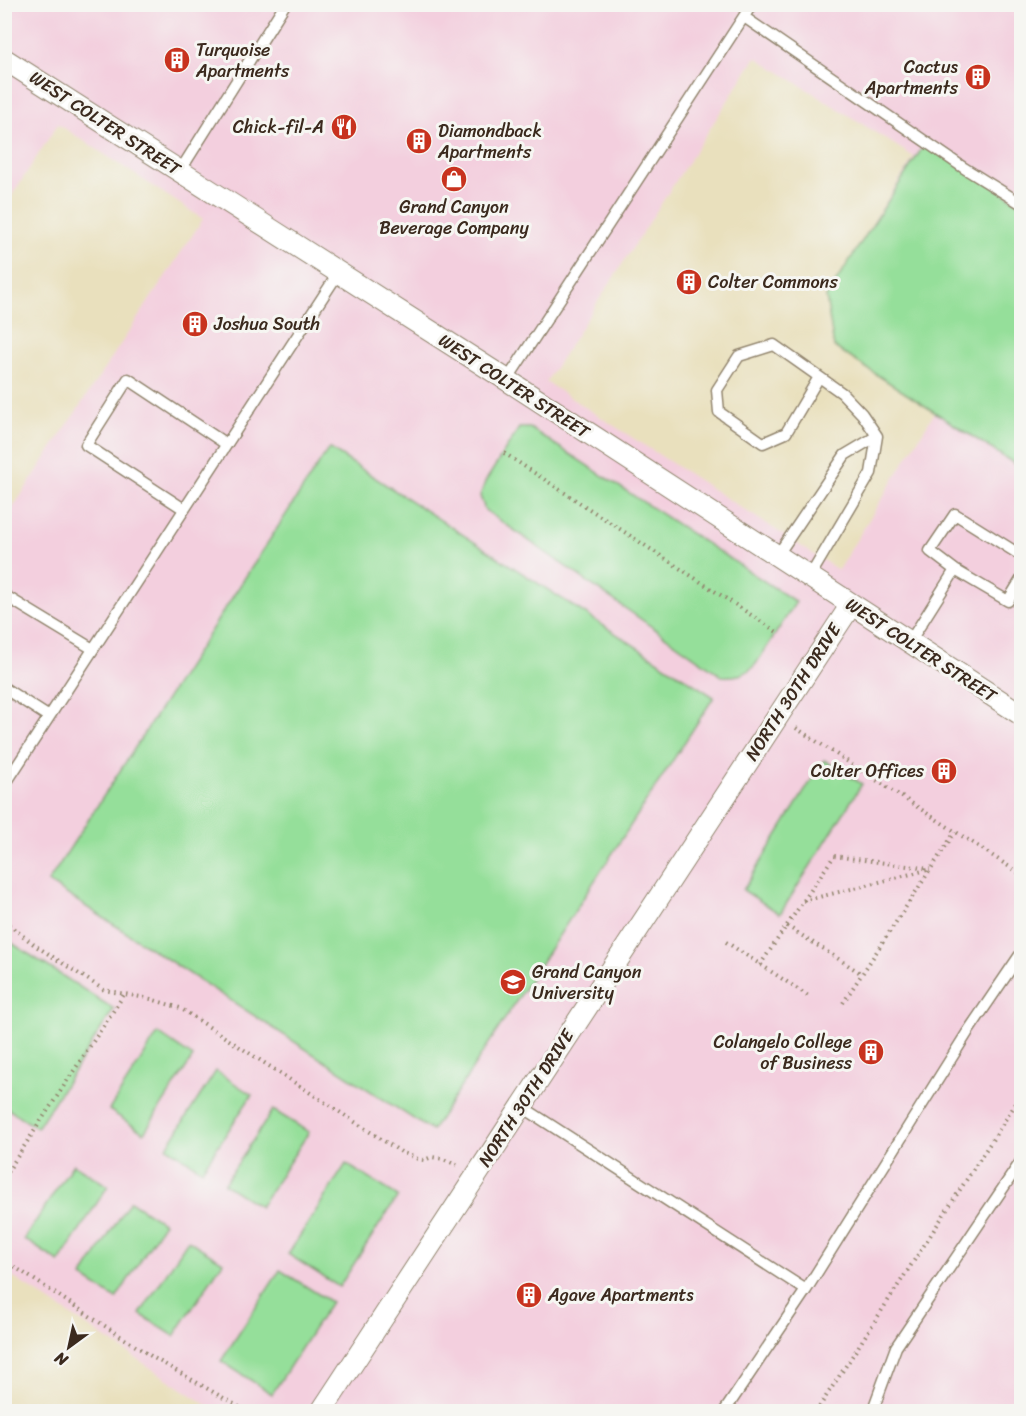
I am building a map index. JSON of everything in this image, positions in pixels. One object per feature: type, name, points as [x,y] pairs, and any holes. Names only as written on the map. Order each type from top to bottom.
[{"type":"street","name":"WEST COLTER STREET","points":[[4,59],[507,380],[1022,715]]},
{"type":"street","name":"NORTH 30TH DRIVE","points":[[324,1410],[851,604]]},
{"type":"lane","points":[[180,171],[285,4]]},
{"type":"lane","points":[[507,380],[752,4]]},
{"type":"lane","points":[[744,17],[964,168],[1022,204]]},
{"type":"lane","points":[[4,786],[339,272]]},
{"type":"lane","points":[[809,578],[871,473],[877,436],[862,414],[842,393],[774,345],[739,356],[717,390],[719,412],[763,443],[786,433],[819,377]]},
{"type":"lane","points":[[184,509],[86,445],[128,379],[226,444]]},
{"type":"lane","points":[[777,556],[845,455],[877,436]]},
{"type":"lane","points":[[1022,556],[955,514],[930,551],[956,570],[1008,601],[1022,578]]},
{"type":"lane","points":[[909,643],[956,570]]},
{"type":"lane","points":[[4,595],[93,650]]},
{"type":"lane","points":[[4,688],[49,717]]},
{"type":"lane","points":[[724,1412],[806,1290],[967,1033],[1022,952]]},
{"type":"lane","points":[[521,1106],[806,1290]]},
{"type":"lane","points":[[874,1412],[896,1347],[1022,1160]]},
{"type":"path","points":[[504,453],[777,632]]},
{"type":"path","points":[[777,716],[1022,875]]},
{"type":"path","points":[[843,1003],[955,832]]},
{"type":"path","points":[[760,964],[834,856],[930,869]]},
{"type":"path","points":[[803,901],[930,869]]},
{"type":"path","points":[[4,921],[36,946],[104,990],[125,993],[180,1008],[401,1152],[417,1159],[424,1160],[432,1157],[443,1159],[475,1176]]},
{"type":"path","points":[[787,926],[862,974]]},
{"type":"path","points":[[726,942],[810,997]]},
{"type":"path","points":[[4,1177],[125,993]]},
{"type":"path","points":[[816,1412],[1022,1094]]},
{"type":"path","points":[[4,1260],[154,1358],[248,1412]]},
{"type":"shaded area","name":"Grand Canyon University","points":[[5,5],[1021,5],[1022,678],[1015,688],[1022,692],[1021,1411],[216,1411],[5,1272],[5,513],[8,515],[203,219],[58,124],[5,206]],"holes":[[[756,57],[914,157],[826,297],[834,347],[935,412],[838,570],[546,382]]]},
{"type":"green space","points":[[926,142],[1021,204],[1021,468],[834,347],[826,297]]},
{"type":"green space","points":[[519,428],[530,428],[796,602],[752,668],[740,674],[722,676],[485,510],[480,496],[485,482]]},
{"type":"green space","points":[[329,448],[714,697],[432,1131],[48,882]]},
{"type":"green space","points":[[824,760],[862,784],[780,914],[743,890]]},
{"type":"green space","points":[[7,940],[114,1009],[37,1128],[5,1107],[4,944]]},
{"type":"green space","points":[[158,1033],[193,1057],[144,1133],[109,1110]]},
{"type":"green space","points":[[216,1071],[252,1095],[202,1170],[167,1147]]},
{"type":"green space","points":[[273,1110],[309,1132],[260,1207],[224,1184]]},
{"type":"green space","points":[[73,1164],[108,1186],[59,1262],[24,1239]]},
{"type":"green space","points":[[346,1164],[398,1196],[339,1287],[288,1254]]},
{"type":"green space","points":[[130,1201],[164,1223],[116,1299],[82,1277]]},
{"type":"green space","points":[[188,1240],[223,1262],[174,1336],[140,1314]]},
{"type":"green space","points":[[280,1270],[331,1302],[272,1394],[221,1361]]},
{"type":"place","name":"Turquoise Apartments","points":[[177,60]]},
{"type":"place","name":"Cactus Apartments","points":[[978,77]]},
{"type":"place","name":"Chick-fil-A","points":[[344,127]]},
{"type":"place","name":"Diamondback Apartments","points":[[419,141]]},
{"type":"place","name":"Grand Canyon Beverage Company","points":[[454,179]]},
{"type":"place","name":"Colter Commons","points":[[689,282]]},
{"type":"place","name":"Joshua South","points":[[195,324]]},
{"type":"place","name":"Colter Offices","points":[[944,771]]},
{"type":"place","name":"Grand Canyon University","points":[[513,982]]},
{"type":"place","name":"Colangelo College of Business","points":[[871,1052]]},
{"type":"place","name":"Agave Apartments","points":[[529,1295]]}]
